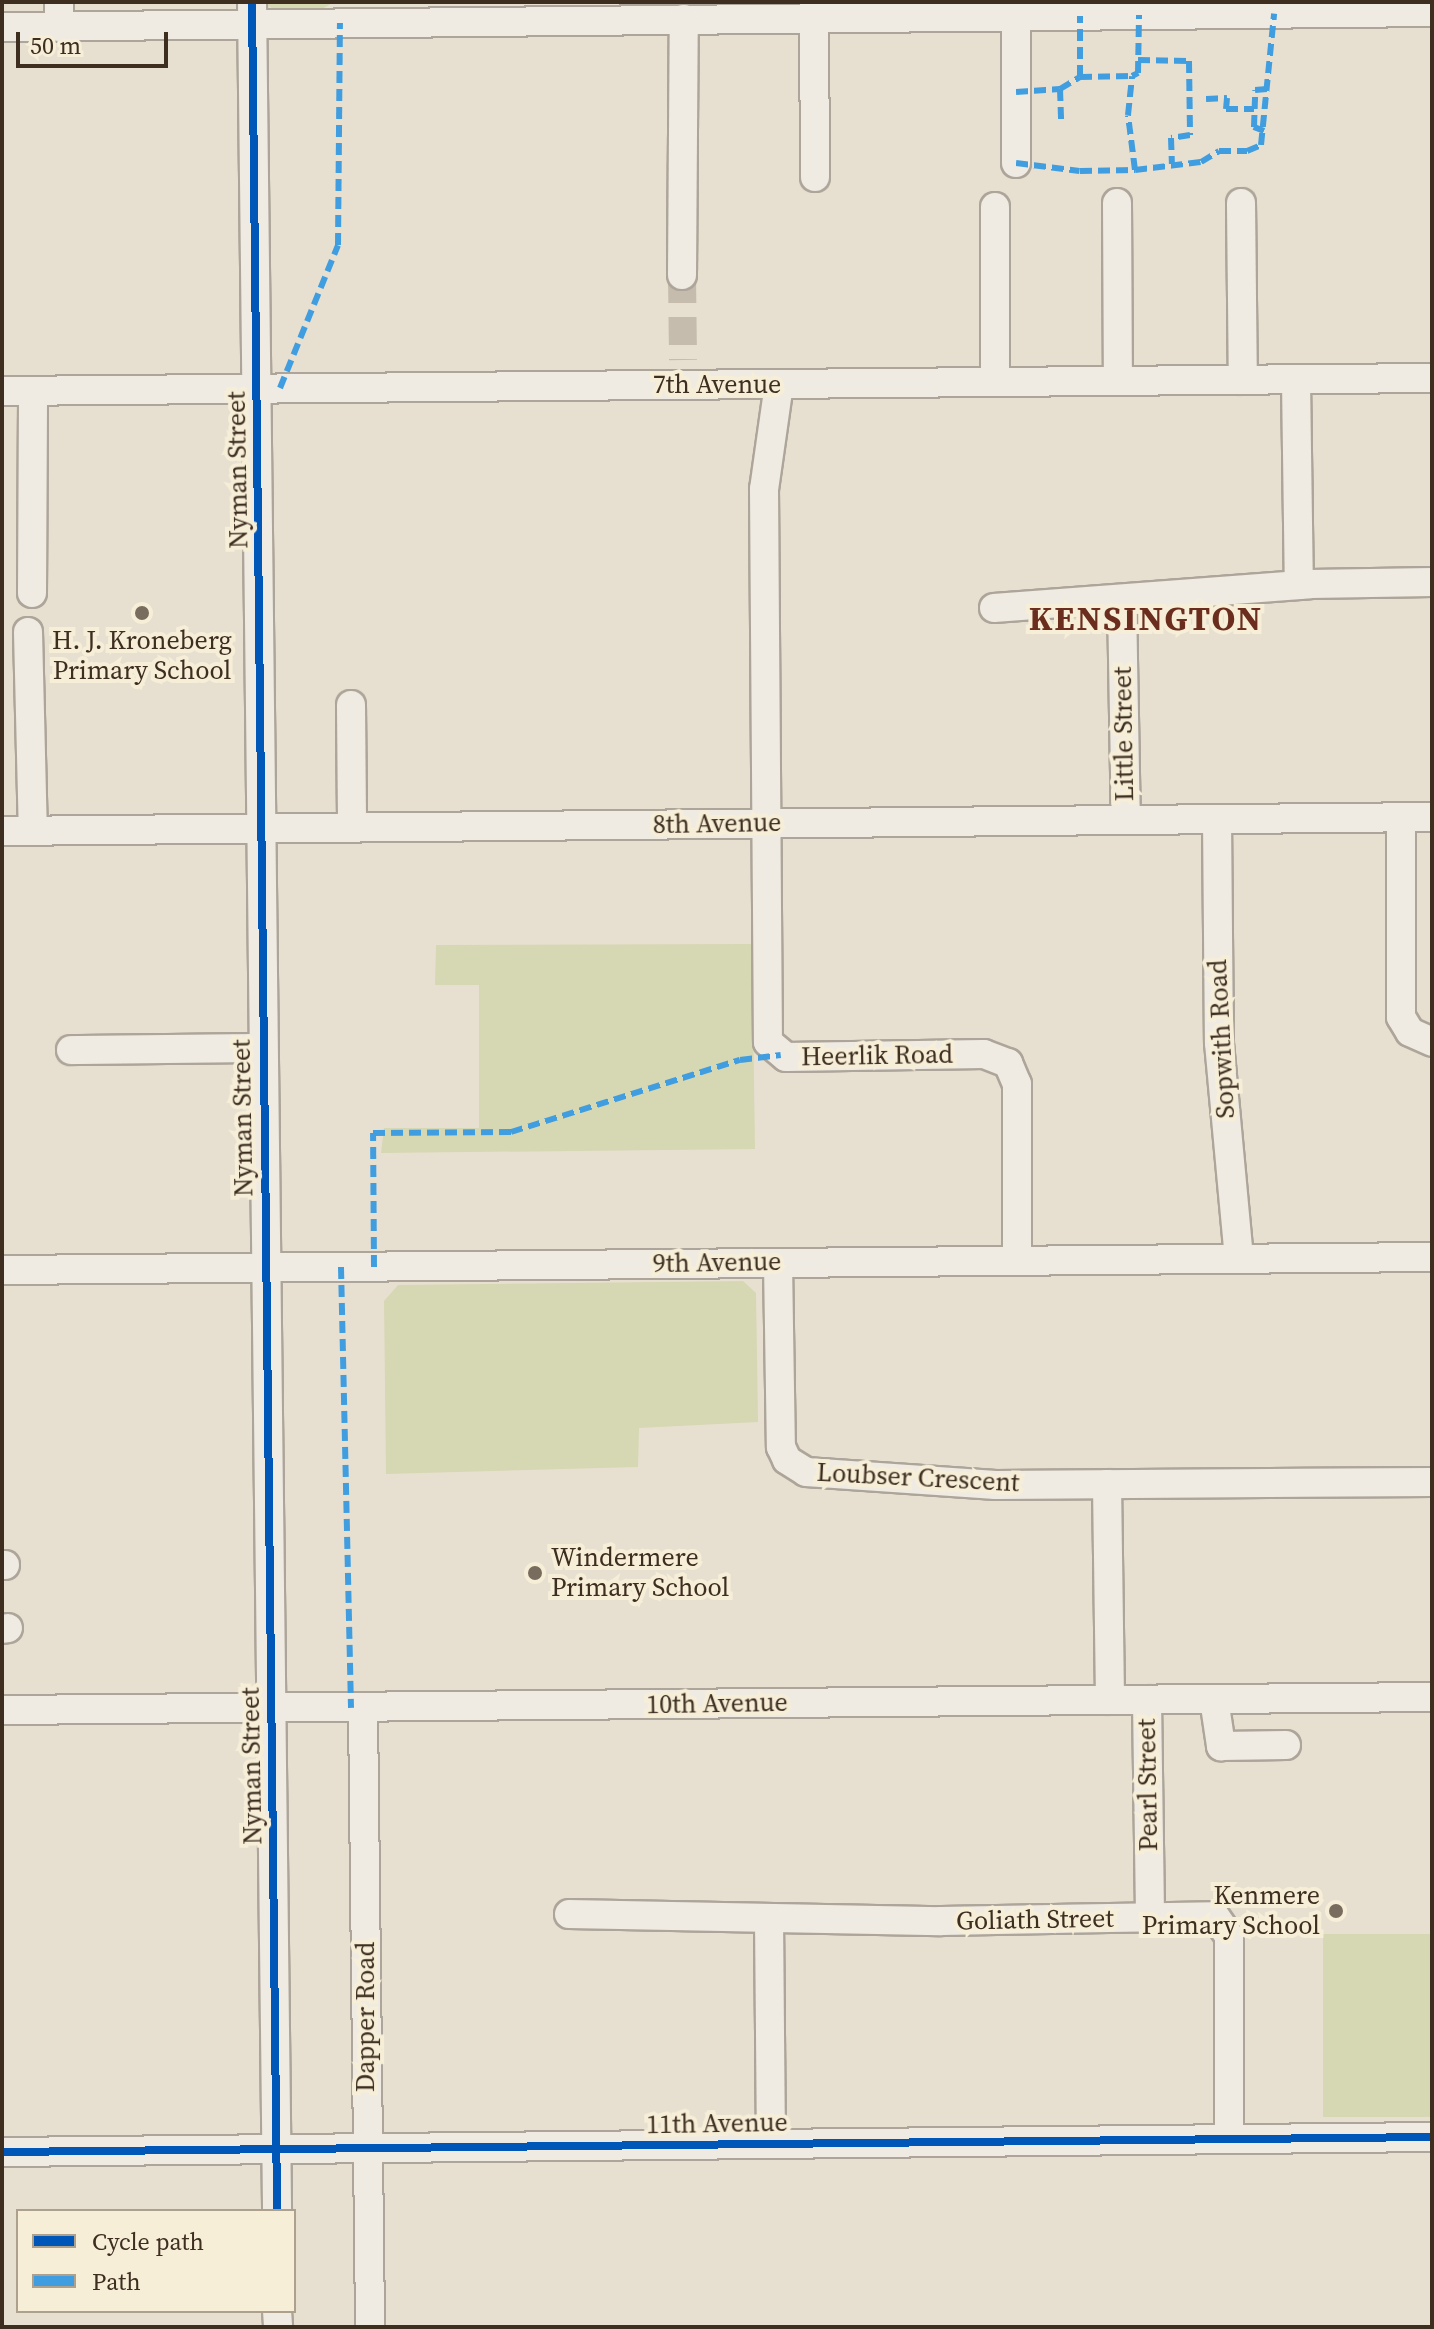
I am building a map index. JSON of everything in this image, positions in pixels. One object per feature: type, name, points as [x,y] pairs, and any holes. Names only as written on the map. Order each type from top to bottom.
[{"type":"street","points":[[2,27],[59,14],[585,11],[684,19],[814,10],[1274,8],[1432,12]]},
{"type":"street","points":[[814,10],[815,177]]},
{"type":"street","points":[[1016,163],[1034,11]]},
{"type":"street","name":"Nyman Street","points":[[252,13],[277,2209]]},
{"type":"street","points":[[682,275],[684,19]]},
{"type":"street","points":[[1117,203],[1118,381]]},
{"type":"street","points":[[1241,203],[1243,380]]},
{"type":"street","points":[[995,207],[995,382]]},
{"type":"street","name":"7th Avenue","points":[[2,391],[257,388],[683,372],[779,384],[1432,378]]},
{"type":"street","points":[[1296,380],[1299,585]]},
{"type":"street","points":[[765,824],[764,489],[779,384]]},
{"type":"street","points":[[32,593],[33,391]]},
{"type":"street","points":[[994,608],[1122,601],[1299,585],[1432,582]]},
{"type":"street","name":"Little Street","points":[[1122,601],[1126,820]]},
{"type":"street","points":[[28,632],[33,830]]},
{"type":"street","points":[[351,705],[352,828]]},
{"type":"street","points":[[1401,817],[1401,1017],[1410,1032],[1432,1042]]},
{"type":"street","name":"8th Avenue","points":[[2,831],[1432,817]]},
{"type":"street","name":"Sopwith Road","points":[[1217,819],[1219,1043],[1239,1259]]},
{"type":"street","name":"Heerlik Road","points":[[765,824],[771,1048],[786,1057],[984,1054],[1008,1063],[1017,1084],[1017,1261]]},
{"type":"street","points":[[71,1050],[263,1048]]},
{"type":"street","name":"9th Avenue","points":[[2,1270],[1432,1257]]},
{"type":"street","name":"Loubser Crescent","points":[[778,1263],[780,1439],[792,1465],[813,1473],[996,1485],[1432,1482]]},
{"type":"street","points":[[1107,1484],[1110,1700]]},
{"type":"street","name":"10th Avenue","points":[[2,1710],[1432,1697]]},
{"type":"street","points":[[1214,1699],[1221,1746],[1286,1745]]},
{"type":"street","name":"Pearl Street","points":[[1147,1700],[1150,1917]]},
{"type":"street","name":"Dapper Road","points":[[363,1708],[370,2327]]},
{"type":"street","name":"Goliath Street","points":[[569,1914],[769,1918],[1210,1915],[1228,1929],[1229,2139]]},
{"type":"street","points":[[769,1918],[771,2143]]},
{"type":"street","name":"11th Avenue","points":[[2,2152],[1432,2137]]},
{"type":"green space","points":[[264,2],[334,2],[319,11],[275,11]]},
{"type":"green space","points":[[752,944],[755,1149],[381,1153],[384,1128],[479,1128],[479,985],[435,985],[436,945]]},
{"type":"green space","points":[[743,1281],[756,1293],[758,1422],[639,1428],[638,1467],[386,1474],[384,1301],[398,1285]]},
{"type":"green space","points":[[1323,1934],[1432,1934],[1432,2117],[1323,2117]]},
{"type":"tunnel","points":[[682,275],[683,360]]},
{"type":"marked path","points":[[1016,163],[1080,171],[1135,170],[1201,162],[1219,151],[1247,151],[1261,145],[1274,14]]},
{"type":"marked path","points":[[1135,170],[1128,115],[1132,76],[1138,73],[1139,15]]},
{"type":"marked path","points":[[1080,16],[1080,77]]},
{"type":"marked path","points":[[280,388],[338,245],[340,23]]},
{"type":"marked path","points":[[1138,60],[1189,61],[1190,135],[1171,138],[1172,164]]},
{"type":"marked path","points":[[1016,92],[1060,89],[1080,77],[1132,76]]},
{"type":"marked path","points":[[1060,89],[1061,123]]},
{"type":"marked path","points":[[1264,131],[1254,127],[1255,90],[1267,89]]},
{"type":"marked path","points":[[1206,99],[1227,98],[1226,109],[1254,109]]},
{"type":"marked path","points":[[374,1267],[373,1133],[511,1132],[740,1060],[781,1055]]},
{"type":"marked path","points":[[341,1267],[351,1708]]},
{"type":"cycle path","points":[[252,2],[277,2209]]},
{"type":"cycle path","points":[[2,2152],[1432,2137]]},
{"type":"place","name":"H. J. Kroneberg Primary School","points":[[142,613]]},
{"type":"place","name":"Windermere Primary School","points":[[535,1573]]},
{"type":"place","name":"Kenmere Primary School","points":[[1336,1911]]},
{"type":"district","name":"KENSINGTON","points":[[1146,619]]}]
